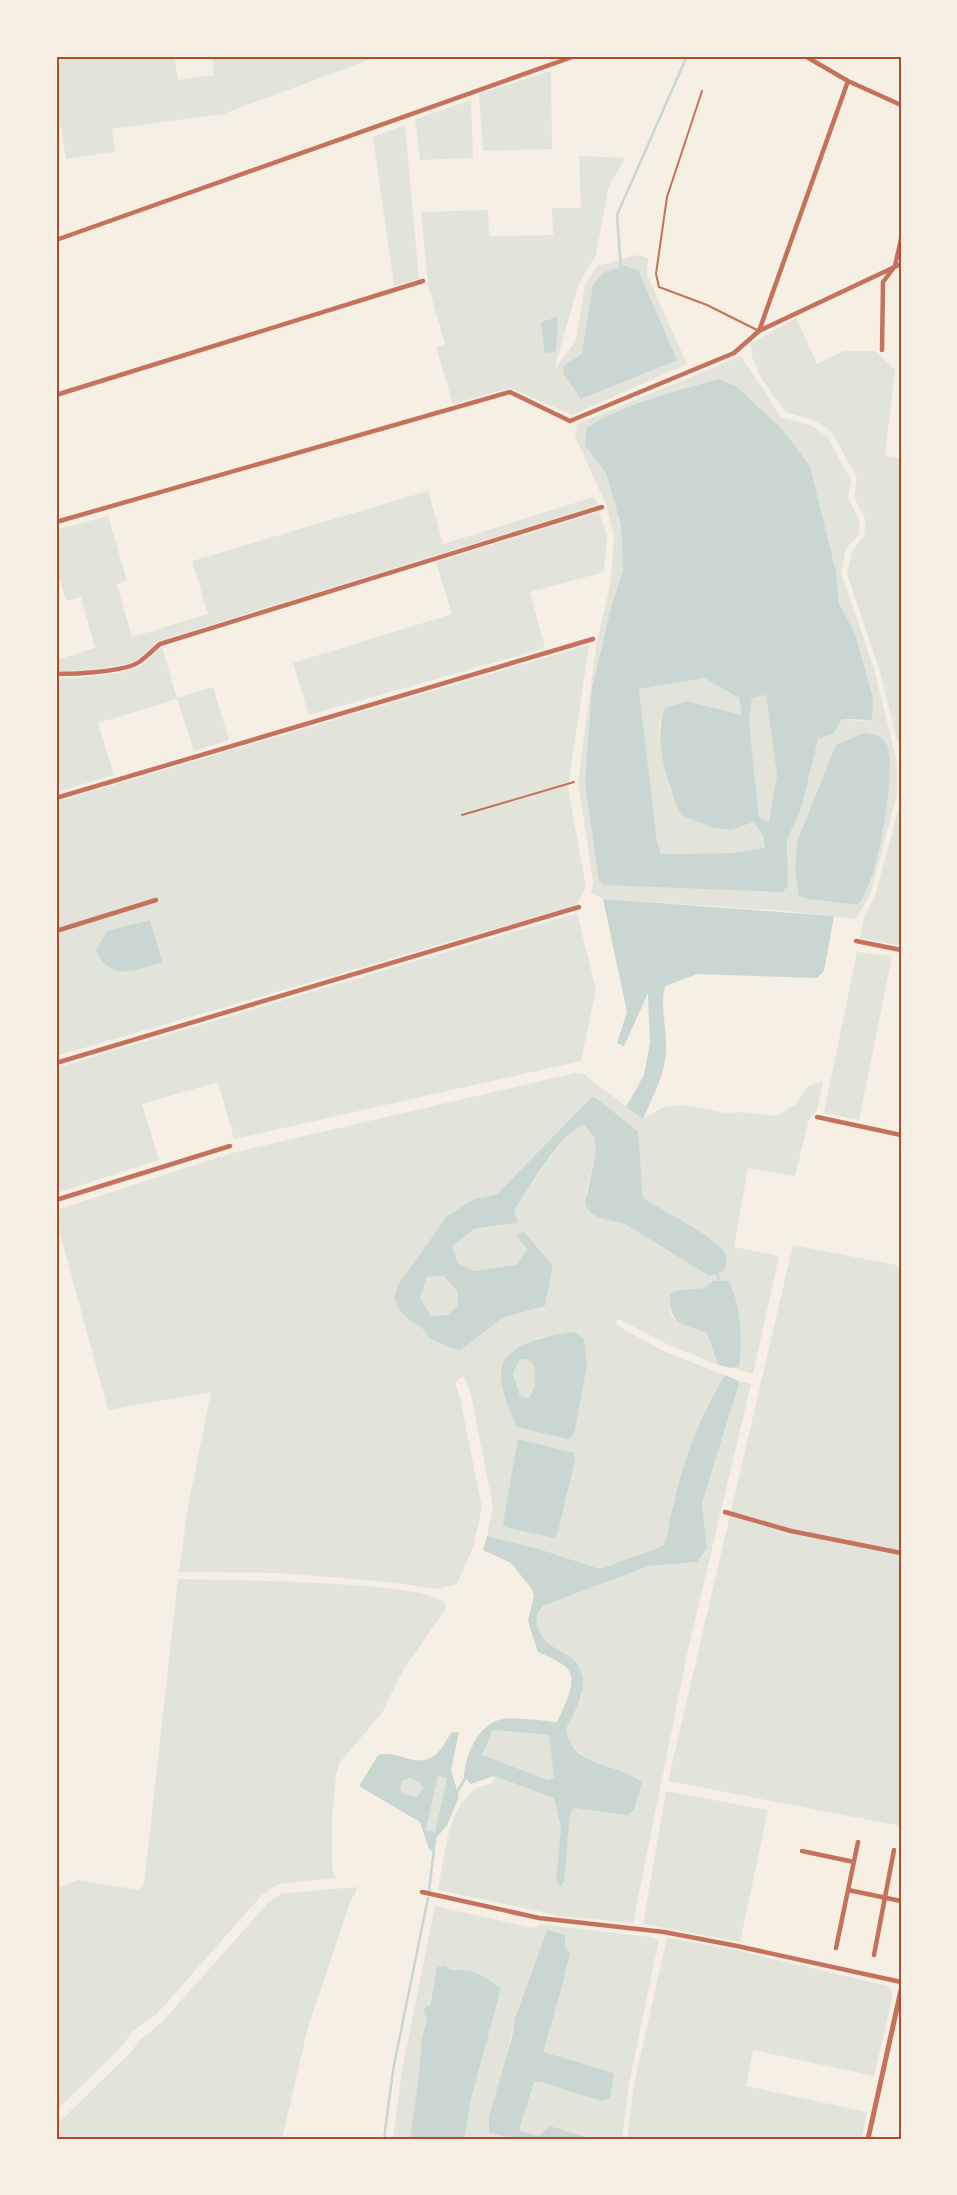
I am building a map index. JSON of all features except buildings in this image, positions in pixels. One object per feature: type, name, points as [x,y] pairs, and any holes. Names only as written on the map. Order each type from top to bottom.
[{"type":"street","points":[[56,240],[575,56]]},
{"type":"street","points":[[804,56],[848,80],[901,105]]},
{"type":"street","points":[[758,331],[848,80]]},
{"type":"street","points":[[882,350],[883,282],[898,265],[901,239]]},
{"type":"street","points":[[56,522],[510,392],[570,421],[734,353],[758,331],[898,265]]},
{"type":"street","points":[[56,395],[423,282]]},
{"type":"street","points":[[56,674],[80,674],[138,663],[160,644],[602,507]]},
{"type":"street","points":[[56,798],[593,639]]},
{"type":"street","points":[[56,931],[156,900]]},
{"type":"street","points":[[56,1063],[579,908]]},
{"type":"street","points":[[856,941],[901,950]]},
{"type":"street","points":[[817,1117],[901,1135]]},
{"type":"street","points":[[56,1200],[230,1146]]},
{"type":"street","points":[[725,1512],[790,1531],[901,1553]]},
{"type":"street","points":[[836,1948],[858,1842]]},
{"type":"street","points":[[874,1955],[894,1850]]},
{"type":"street","points":[[802,1851],[854,1862]]},
{"type":"street","points":[[848,1890],[901,1901]]},
{"type":"street","points":[[422,1892],[553,1920],[638,1929],[737,1946],[901,1982]]},
{"type":"street","points":[[868,2139],[901,1990]]},
{"type":"lane","points":[[702,91],[667,197],[656,274],[657,280],[659,286],[707,305],[758,331]]},
{"type":"lane","points":[[462,815],[574,782]]},
{"type":"shaded area","points":[[56,56],[174,56],[178,80],[214,75],[212,56],[379,56],[223,114],[112,129],[115,152],[66,159],[61,127],[56,127]]},
{"type":"shaded area","points":[[551,71],[552,149],[483,151],[479,94]]},
{"type":"shaded area","points":[[471,100],[473,158],[420,160],[415,119]]},
{"type":"shaded area","points":[[405,125],[419,279],[394,286],[373,137]]},
{"type":"shaded area","points":[[579,156],[625,158],[608,188],[596,255],[579,283],[554,370],[576,341],[585,285],[597,266],[637,255],[648,258],[647,275],[687,364],[572,415],[510,388],[453,404],[436,347],[445,344],[428,285],[421,212],[488,210],[489,236],[553,235],[552,208],[581,208]]},
{"type":"shaded area","points":[[624,266],[638,270],[677,360],[581,399],[563,373],[564,366],[582,354],[593,285],[603,273]]},
{"type":"shaded area","points":[[558,317],[556,351],[545,354],[541,322]]},
{"type":"shaded area","points":[[796,318],[817,364],[844,351],[876,351],[895,370],[885,456],[901,458],[901,756],[879,668],[847,574],[852,551],[864,536],[866,521],[854,497],[857,478],[831,431],[813,420],[785,412],[760,376],[752,357],[751,343]]},
{"type":"shaded area","points":[[741,356],[781,417],[810,425],[827,436],[851,480],[848,497],[860,522],[859,534],[846,549],[841,573],[874,669],[897,763],[897,794],[870,895],[856,919],[776,910],[603,899],[591,893],[593,882],[578,782],[597,640],[610,586],[614,536],[606,505],[575,436],[577,424]],"holes":[[[737,387],[783,430],[810,466],[836,570],[839,603],[855,634],[872,720],[842,719],[833,734],[818,739],[802,806],[787,840],[788,885],[599,880],[612,604],[623,572],[621,525],[606,473]],[[808,899],[862,901],[856,905]]]},
{"type":"shaded area","points":[[719,379],[737,387],[783,430],[810,466],[836,571],[839,603],[855,634],[873,698],[872,720],[842,719],[833,734],[818,739],[802,806],[787,840],[788,885],[783,892],[604,885],[599,880],[585,784],[592,688],[612,604],[623,571],[621,525],[606,473],[585,445],[586,429],[599,420],[632,406],[668,393]],"holes":[[[704,678],[739,698],[742,715],[687,701],[665,708],[661,720],[661,747],[671,790],[681,815],[711,827],[731,830],[754,822],[763,836],[765,848],[732,853],[661,854],[657,842],[639,689]],[[766,695],[777,775],[769,822],[759,817],[749,722],[752,698]]]},
{"type":"shaded area","points":[[428,491],[443,544],[594,497],[598,505],[158,641],[141,657],[131,662],[98,669],[56,671],[56,660],[95,648],[81,597],[66,601],[56,568],[56,530],[108,516],[127,581],[117,584],[132,637],[208,614],[192,561]]},
{"type":"shaded area","points":[[599,512],[607,536],[604,572],[530,592],[545,648],[309,715],[293,663],[452,614],[436,562]]},
{"type":"shaded area","points":[[589,645],[568,788],[586,887],[576,905],[56,1056],[56,802]]},
{"type":"shaded area","points":[[162,647],[177,698],[213,687],[229,740],[194,751],[177,699],[98,723],[114,775],[56,792],[56,678],[100,676],[124,672],[141,666]]},
{"type":"shaded area","points":[[704,678],[739,698],[742,715],[687,701],[659,721],[659,734],[670,792],[731,830],[754,822],[763,836],[765,849],[732,853],[661,854],[657,842],[639,689]]},
{"type":"shaded area","points":[[766,695],[777,775],[769,822],[759,817],[749,722],[752,698]]},
{"type":"shaded area","points":[[864,733],[883,739],[887,745],[889,758],[887,802],[872,877],[857,905],[808,899],[799,896],[795,871],[797,842],[836,745]]},
{"type":"shaded area","points":[[901,799],[901,946],[860,938],[865,914],[875,897]]},
{"type":"shaded area","points":[[603,899],[834,916],[824,971],[817,978],[697,974],[665,986],[663,1008],[666,1055],[659,1083],[643,1119],[626,1107],[644,1075],[650,1043],[648,993],[624,1046],[617,1043],[627,1012]]},
{"type":"shaded area","points":[[577,913],[596,989],[581,1061],[234,1139],[218,1082],[142,1104],[159,1160],[56,1193],[56,1068]]},
{"type":"shaded area","points":[[150,920],[162,962],[124,971],[109,967],[102,960],[96,950],[107,931]]},
{"type":"shaded area","points":[[857,952],[892,956],[859,1120],[824,1113]]},
{"type":"shaded area","points":[[575,1073],[585,1075],[643,1119],[664,1107],[684,1105],[726,1113],[739,1112],[777,1116],[796,1104],[808,1086],[823,1081],[817,1110],[809,1119],[795,1176],[748,1168],[734,1247],[779,1256],[753,1374],[732,1368],[739,1367],[713,1281],[703,1288],[674,1291],[670,1312],[674,1319],[707,1333],[718,1365],[665,1343],[618,1319],[615,1324],[663,1351],[725,1375],[704,1414],[688,1453],[663,1546],[600,1569],[536,1548],[487,1536],[493,1507],[471,1395],[464,1376],[455,1382],[460,1398],[482,1508],[473,1547],[457,1584],[437,1589],[390,1582],[279,1573],[179,1572],[188,1506],[211,1392],[108,1410],[56,1219],[56,1210],[232,1153]],"holes":[[[593,1096],[638,1132],[643,1198],[715,1243],[709,1276],[625,1224],[599,1218],[591,1213],[586,1192],[596,1151],[594,1137],[584,1125],[575,1127],[549,1159],[502,1226],[474,1229],[452,1246],[458,1263],[472,1271],[517,1265],[527,1249],[524,1233],[553,1266],[545,1306],[502,1318],[460,1351],[430,1339],[422,1328],[400,1311],[394,1299],[398,1285],[447,1216],[474,1199],[497,1194]],[[543,1336],[568,1439],[507,1404],[509,1353]]]},
{"type":"shaded area","points":[[593,1096],[638,1131],[643,1198],[698,1230],[718,1245],[726,1257],[724,1271],[709,1276],[625,1224],[599,1218],[591,1213],[585,1204],[596,1151],[594,1137],[584,1125],[575,1129],[566,1137],[536,1176],[514,1211],[518,1223],[474,1229],[452,1246],[458,1263],[473,1271],[516,1265],[527,1249],[516,1235],[524,1232],[553,1266],[545,1306],[502,1318],[460,1351],[430,1339],[422,1328],[400,1311],[394,1299],[398,1285],[447,1216],[474,1199],[497,1194]],"holes":[[[443,1276],[458,1292],[458,1306],[447,1315],[431,1316],[420,1298],[427,1277]]]},
{"type":"shaded area","points":[[793,1245],[901,1266],[901,1826],[668,1781]]},
{"type":"shaded area","points":[[443,1276],[458,1292],[458,1306],[447,1315],[430,1316],[420,1298],[427,1277]]},
{"type":"shaded area","points":[[713,1281],[728,1281],[736,1300],[741,1335],[739,1367],[732,1368],[718,1365],[707,1333],[684,1325],[672,1313],[670,1295],[674,1291],[703,1288]]},
{"type":"shaded area","points":[[574,1332],[584,1339],[587,1365],[574,1434],[568,1439],[517,1427],[506,1400],[501,1378],[504,1361],[519,1347],[542,1338]],"holes":[[[520,1359],[527,1359],[534,1365],[535,1386],[529,1398],[520,1396],[513,1373]]]},
{"type":"shaded area","points":[[519,1359],[527,1359],[534,1364],[535,1386],[529,1398],[520,1397],[513,1373]]},
{"type":"shaded area","points":[[725,1375],[737,1380],[739,1384],[702,1503],[707,1548],[697,1562],[649,1566],[545,1605],[538,1613],[537,1624],[540,1633],[550,1645],[575,1661],[582,1675],[583,1683],[580,1699],[566,1729],[570,1742],[586,1758],[632,1776],[642,1782],[634,1809],[628,1815],[574,1808],[570,1814],[564,1882],[560,1887],[556,1880],[561,1828],[554,1798],[494,1776],[471,1784],[464,1777],[467,1760],[474,1743],[491,1723],[504,1719],[557,1722],[571,1686],[570,1673],[566,1667],[538,1652],[528,1621],[534,1595],[531,1588],[511,1563],[483,1550],[487,1536],[536,1548],[600,1569],[663,1546],[688,1452],[695,1433]],"holes":[[[493,1730],[549,1735],[554,1777],[548,1780],[482,1755]]]},
{"type":"shaded area","points":[[737,1380],[751,1384],[688,1650],[633,1923],[561,1916],[438,1890],[448,1836],[458,1810],[474,1790],[492,1783],[494,1776],[554,1798],[561,1828],[556,1880],[560,1886],[564,1882],[570,1814],[574,1808],[582,1809],[637,1778],[594,1762],[576,1749],[570,1740],[566,1729],[583,1693],[574,1660],[552,1648],[542,1639],[538,1629],[537,1618],[545,1605],[649,1566],[697,1562],[707,1548],[702,1503],[739,1384]]},
{"type":"shaded area","points":[[518,1439],[574,1453],[575,1461],[557,1535],[554,1538],[505,1527],[503,1523]]},
{"type":"shaded area","points":[[178,1579],[319,1583],[401,1590],[430,1596],[445,1603],[446,1608],[402,1672],[382,1713],[340,1762],[336,1775],[332,1820],[332,1868],[336,1878],[278,1884],[262,1895],[156,2015],[133,2031],[121,2047],[56,2111],[56,1889],[78,1880],[139,1890],[144,1885]]},
{"type":"shaded area","points":[[493,1730],[549,1735],[555,1777],[548,1780],[482,1755]]},
{"type":"shaded area","points":[[452,1732],[459,1732],[451,1770],[459,1797],[447,1825],[437,1837],[434,1853],[429,1849],[420,1822],[359,1786],[378,1755],[393,1755],[414,1760],[428,1759],[440,1750]],"holes":[[[438,1776],[447,1778],[435,1832],[426,1830]],[[410,1778],[419,1782],[423,1789],[417,1797],[403,1794],[400,1789],[402,1781]]]},
{"type":"shaded area","points":[[438,1776],[447,1778],[435,1833],[426,1831]]},
{"type":"shaded area","points":[[410,1778],[419,1782],[423,1789],[417,1797],[403,1794],[400,1789],[402,1781]]},
{"type":"shaded area","points":[[666,1791],[768,1810],[740,1942],[643,1924]]},
{"type":"shaded area","points":[[356,1887],[356,1892],[350,1902],[308,2027],[282,2139],[56,2139],[56,2125],[129,2054],[141,2039],[162,2022],[269,1902],[281,1894]]},
{"type":"shaded area","points":[[435,1906],[534,1928],[539,1924],[650,1937],[659,1940],[629,2083],[622,2139],[583,2136],[550,2126],[540,2136],[519,2130],[534,2082],[541,2082],[601,2101],[611,2072],[542,2053],[570,1953],[547,1930],[515,2018],[489,2133],[517,2139],[464,2139],[471,2099],[464,1970],[437,1967],[422,2038],[410,2139],[393,2139],[402,2070]]},
{"type":"shaded area","points":[[547,1930],[565,1935],[565,1947],[570,1953],[543,2052],[611,2072],[614,2075],[610,2098],[601,2101],[541,2082],[534,2082],[519,2130],[539,2136],[550,2126],[583,2136],[605,2139],[517,2139],[489,2133],[489,2117],[512,2037],[515,2018]]},
{"type":"shaded area","points":[[667,1938],[736,1950],[888,1986],[893,1995],[874,2076],[753,2050],[746,2086],[867,2112],[862,2139],[627,2139],[634,2084]]},
{"type":"shaded area","points":[[445,1966],[452,1970],[474,1972],[501,1988],[471,2099],[464,2139],[410,2139],[422,2038],[427,2018],[424,2008],[430,2005],[437,1967]]},
{"type":"waterway","points":[[621,270],[617,215],[687,56]]},
{"type":"waterway","points":[[716,1272],[721,1283]]},
{"type":"waterway","points":[[456,1794],[466,1777]]},
{"type":"waterway","points":[[429,1891],[434,1850]]},
{"type":"waterway","points":[[384,2139],[393,2070],[428,1898]]}]
